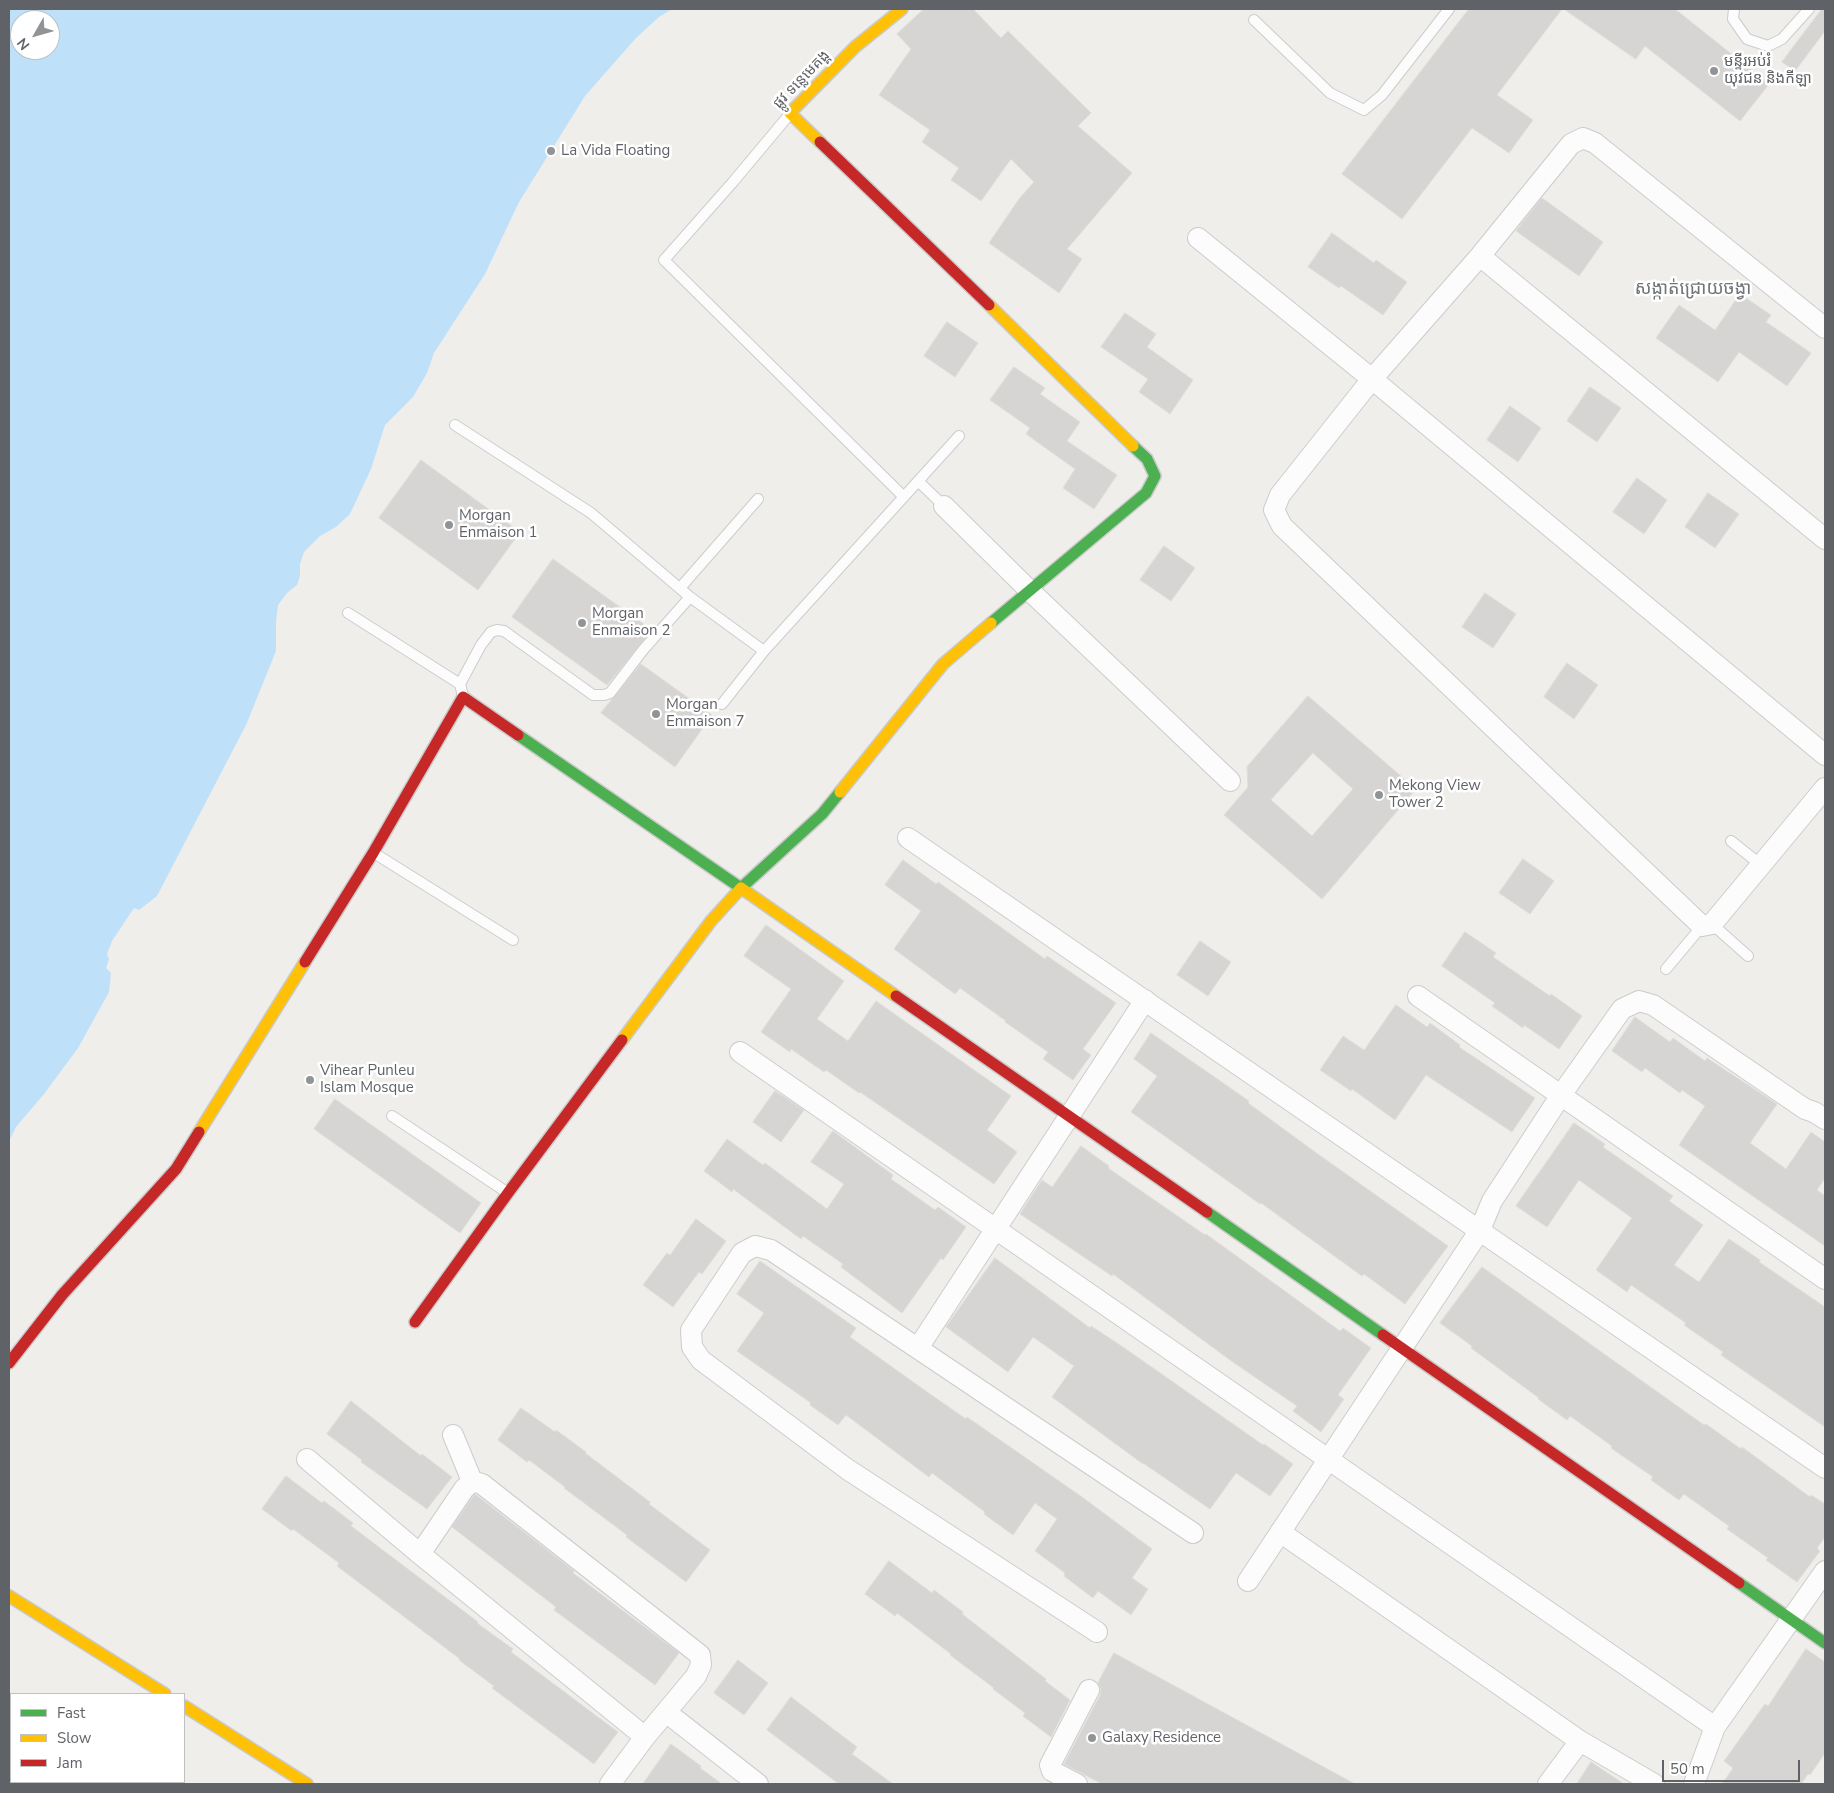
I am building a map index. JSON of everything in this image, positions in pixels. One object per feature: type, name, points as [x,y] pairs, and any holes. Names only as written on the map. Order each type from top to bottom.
[{"type":"street","name":"ផ្លូវ ទន្លេមេគង្គ","points":[[790,113],[855,47],[902,9]]},
{"type":"street","points":[[415,1322],[508,1193],[711,921],[741,888],[822,814],[943,664],[1028,590],[1146,493],[1155,476],[1147,459],[790,113]]},
{"type":"street","points":[[1825,328],[1595,143],[1582,138],[1571,144],[1480,256],[1372,379],[1280,495],[1274,510],[1282,526],[1707,925],[1761,865],[1825,788]]},
{"type":"street","points":[[1198,238],[1372,379],[1825,755]]},
{"type":"street","points":[[1480,256],[1825,539]]},
{"type":"street","points":[[944,506],[1028,590],[1230,781]]},
{"type":"street","points":[[9,1364],[62,1295],[176,1169],[373,852],[463,697],[741,888],[1825,1643]]},
{"type":"street","points":[[908,838],[1825,1468]]},
{"type":"street","points":[[1418,996],[1825,1279]]},
{"type":"street","points":[[918,1348],[1144,1000]]},
{"type":"street","points":[[1248,1581],[1480,1230],[1492,1201],[1561,1095],[1622,1009],[1638,1001],[1653,1006],[1805,1109],[1821,1111]]},
{"type":"street","points":[[740,1052],[1715,1727]]},
{"type":"street","points":[[1097,1632],[846,1469],[701,1360],[692,1347],[691,1330],[742,1253],[755,1246],[771,1250],[1193,1533]]},
{"type":"street","points":[[453,1435],[472,1481]]},
{"type":"street","points":[[307,1460],[644,1737]]},
{"type":"street","points":[[420,1554],[464,1489],[472,1481]]},
{"type":"street","points":[[472,1481],[482,1484],[700,1655],[701,1665],[696,1676],[644,1737],[610,1784]]},
{"type":"street","points":[[1280,1532],[1580,1741],[1654,1784]]},
{"type":"street","points":[[1694,1784],[1715,1727],[1825,1571]]},
{"type":"street","points":[[9,1596],[163,1693]]},
{"type":"street","points":[[1076,1784],[1052,1771],[1050,1765],[1089,1690]]},
{"type":"street","points":[[185,1707],[308,1784]]},
{"type":"street","points":[[666,1712],[758,1784]]},
{"type":"street","points":[[1548,1784],[1580,1741]]},
{"type":"lane","points":[[1254,20],[1330,93],[1364,110],[1382,95],[1449,9]]},
{"type":"lane","points":[[1734,9],[1733,19],[1747,39],[1768,46],[1782,40],[1809,9]]},
{"type":"lane","name":"ផ្លូវ ទន្លេមេគង្គ","points":[[790,113],[733,182],[664,260],[904,497]]},
{"type":"lane","points":[[455,424],[591,513],[690,597],[764,651]]},
{"type":"lane","points":[[722,704],[764,651],[959,436]]},
{"type":"lane","points":[[918,481],[944,506]]},
{"type":"lane","points":[[680,588],[758,499]]},
{"type":"lane","points":[[463,697],[460,684],[481,645],[491,632],[497,630],[504,631],[593,695],[610,693],[643,650],[690,597]]},
{"type":"lane","points":[[348,612],[460,684]]},
{"type":"lane","points":[[1731,841],[1761,865]]},
{"type":"lane","points":[[373,852],[513,940]]},
{"type":"lane","points":[[1666,969],[1707,925],[1748,956]]},
{"type":"lane","points":[[392,1116],[508,1193]]},
{"type":"water","points":[[9,9],[672,9],[659,17],[636,38],[585,96],[519,202],[485,274],[434,353],[427,373],[413,397],[385,425],[371,469],[350,514],[336,527],[320,536],[304,552],[297,585],[287,593],[278,605],[276,651],[246,725],[157,896],[139,910],[134,908],[112,941],[107,954],[109,959],[106,968],[111,973],[109,992],[78,1048],[44,1094],[16,1127],[9,1141]]},
{"type":"building","points":[[924,9],[973,9],[1001,38],[1008,31],[1091,113],[1078,126],[1132,173],[1067,249],[1082,259],[1059,293],[989,243],[1019,199],[1034,182],[1011,159],[981,201],[951,180],[959,168],[922,142],[930,130],[879,95],[911,49],[897,34]]},
{"type":"building","points":[[1469,9],[1562,9],[1497,95],[1533,120],[1509,153],[1472,128],[1402,219],[1342,174]]},
{"type":"building","points":[[1564,9],[1675,9],[1769,84],[1740,121],[1645,46],[1636,59]]},
{"type":"building","points":[[1822,9],[1825,9],[1825,31],[1795,71],[1782,62]]},
{"type":"building","points":[[1542,198],[1603,242],[1579,276],[1516,231]]},
{"type":"building","points":[[1332,233],[1374,263],[1376,260],[1407,282],[1383,315],[1341,286],[1339,288],[1308,267]]},
{"type":"building","points":[[1740,294],[1771,315],[1766,322],[1811,353],[1787,386],[1739,352],[1718,382],[1656,338],[1679,305],[1715,330]]},
{"type":"building","points":[[1125,313],[1156,334],[1147,347],[1193,380],[1170,414],[1139,392],[1148,379],[1101,347]]},
{"type":"building","points":[[947,322],[978,343],[955,377],[924,356]]},
{"type":"building","points":[[1014,367],[1045,388],[1040,394],[1080,422],[1067,441],[1117,475],[1094,509],[1063,488],[1075,469],[1026,434],[1030,428],[990,400]]},
{"type":"building","points":[[1590,387],[1621,408],[1597,442],[1567,421]]},
{"type":"building","points":[[1510,406],[1541,428],[1518,462],[1487,440]]},
{"type":"building","name":"Morgan Enmaison 1","points":[[421,460],[520,532],[478,590],[379,518]]},
{"type":"building","points":[[1637,478],[1667,500],[1644,534],[1613,512]]},
{"type":"building","points":[[1708,493],[1739,514],[1715,548],[1685,527]]},
{"type":"building","points":[[1164,546],[1195,568],[1171,601],[1140,580]]},
{"type":"building","name":"Morgan Enmaison 2","points":[[553,559],[652,630],[607,685],[512,617]]},
{"type":"building","points":[[1485,593],[1516,614],[1493,648],[1462,627]]},
{"type":"building","points":[[1567,663],[1598,685],[1574,719],[1544,697]]},
{"type":"building","name":"Morgan Enmaison 7","points":[[641,664],[712,715],[675,767],[601,713]]},
{"type":"building","name":"Mekong View Tower 2","points":[[1308,696],[1416,789],[1322,899],[1224,815],[1248,787],[1247,767]],"holes":[[[1313,753],[1353,789],[1312,836],[1271,800]]]},
{"type":"building","points":[[1523,859],[1554,881],[1530,914],[1499,893]]},
{"type":"building","points":[[903,860],[936,884],[938,882],[1045,959],[1047,956],[1116,1003],[1083,1049],[1091,1055],[1073,1080],[1043,1059],[1048,1052],[1006,1021],[960,988],[955,994],[894,949],[921,911],[885,885]]},
{"type":"building","points":[[766,925],[844,981],[817,1019],[848,1041],[876,1001],[1011,1096],[987,1130],[1017,1152],[994,1184],[860,1092],[826,1070],[824,1072],[791,1049],[790,1052],[761,1032],[791,989],[744,956]]},
{"type":"building","points":[[1465,932],[1496,953],[1493,957],[1582,1016],[1559,1049],[1524,1025],[1523,1028],[1492,1006],[1495,1003],[1442,966]]},
{"type":"building","points":[[1200,941],[1231,962],[1208,996],[1177,975]]},
{"type":"building","points":[[1396,1005],[1427,1027],[1430,1023],[1460,1045],[1459,1047],[1535,1098],[1512,1132],[1426,1075],[1395,1120],[1352,1089],[1351,1091],[1320,1070],[1343,1036],[1364,1050]]},
{"type":"building","points":[[1635,1017],[1670,1042],[1673,1038],[1705,1061],[1707,1058],[1777,1104],[1750,1143],[1786,1169],[1811,1132],[1825,1142],[1825,1178],[1817,1190],[1825,1196],[1825,1246],[1679,1145],[1705,1106],[1682,1090],[1680,1093],[1645,1068],[1642,1072],[1612,1051]]},
{"type":"building","points":[[1151,1033],[1249,1101],[1248,1103],[1315,1152],[1448,1246],[1405,1304],[1364,1274],[1362,1276],[1131,1112],[1157,1076],[1134,1059]]},
{"type":"building","points":[[775,1091],[804,1110],[781,1142],[753,1122]]},
{"type":"building","points":[[335,1099],[481,1203],[460,1233],[314,1129]]},
{"type":"building","points":[[1574,1123],[1605,1144],[1603,1147],[1673,1196],[1669,1201],[1703,1225],[1674,1265],[1699,1282],[1729,1239],[1825,1307],[1825,1427],[1721,1355],[1723,1352],[1684,1325],[1686,1323],[1631,1285],[1627,1292],[1596,1270],[1632,1218],[1579,1180],[1547,1227],[1516,1206]]},
{"type":"building","points":[[833,1131],[893,1175],[891,1179],[935,1210],[938,1207],[966,1227],[943,1260],[941,1258],[902,1313],[841,1267],[843,1264],[803,1236],[801,1239],[733,1189],[732,1192],[704,1171],[727,1139],[763,1165],[765,1163],[827,1209],[844,1184],[811,1162]]},
{"type":"building","points":[[1081,1146],[1109,1166],[1108,1168],[1206,1234],[1340,1331],[1343,1328],[1371,1348],[1338,1395],[1344,1399],[1321,1432],[1293,1411],[1297,1406],[1230,1360],[1113,1274],[1112,1276],[1020,1214],[1042,1180],[1052,1187]]},
{"type":"building","points":[[696,1219],[726,1241],[702,1274],[699,1272],[673,1307],[643,1285],[667,1253],[670,1255]]},
{"type":"building","points":[[995,1258],[1090,1328],[1091,1326],[1123,1347],[1293,1464],[1270,1496],[1236,1473],[1210,1509],[1143,1464],[1052,1397],[1074,1366],[1033,1337],[1008,1372],[946,1327]]},
{"type":"building","points":[[760,1261],[856,1328],[850,1337],[966,1419],[967,1417],[1082,1497],[1152,1549],[1132,1578],[1148,1589],[1131,1615],[1098,1591],[1093,1598],[1064,1576],[1065,1573],[1035,1551],[1057,1519],[1035,1503],[1013,1535],[932,1473],[929,1477],[846,1415],[838,1425],[810,1405],[811,1403],[737,1351],[764,1313],[737,1294]]},
{"type":"building","points":[[1482,1267],[1704,1425],[1706,1424],[1741,1449],[1742,1447],[1810,1497],[1811,1495],[1825,1504],[1825,1537],[1817,1548],[1820,1551],[1797,1582],[1766,1560],[1768,1558],[1727,1529],[1729,1526],[1684,1494],[1679,1500],[1651,1480],[1653,1477],[1611,1448],[1612,1446],[1570,1416],[1567,1420],[1440,1323]]},
{"type":"building","points":[[351,1401],[421,1456],[422,1454],[452,1477],[427,1509],[361,1462],[362,1460],[327,1434]]},
{"type":"building","points":[[521,1408],[586,1452],[650,1502],[649,1504],[710,1550],[686,1582],[626,1537],[627,1535],[565,1487],[498,1440]]},
{"type":"building","points":[[286,1476],[353,1523],[351,1526],[513,1649],[511,1652],[618,1732],[594,1764],[492,1688],[494,1686],[460,1659],[337,1566],[339,1563],[262,1509]]},
{"type":"building","points":[[475,1494],[574,1571],[573,1573],[679,1653],[655,1685],[554,1610],[556,1607],[452,1527]]},
{"type":"building","points":[[889,1561],[932,1593],[934,1590],[963,1612],[962,1614],[1070,1700],[1051,1737],[1023,1716],[1025,1713],[951,1654],[897,1613],[895,1616],[865,1594]]},
{"type":"building","points":[[1806,1649],[1825,1662],[1825,1753],[1810,1775],[1808,1774],[1801,1784],[1722,1784],[1733,1768],[1724,1761],[1765,1704],[1768,1706]]},
{"type":"building","points":[[1114,1653],[1355,1784],[1102,1784],[1064,1764],[1100,1695],[1101,1689],[1098,1683]]},
{"type":"building","points":[[738,1660],[768,1683],[744,1715],[714,1693]]},
{"type":"building","points":[[791,1697],[857,1747],[852,1754],[893,1784],[839,1784],[767,1730]]},
{"type":"building","points":[[671,1744],[701,1766],[700,1768],[722,1784],[643,1784]]},
{"type":"building","points":[[1591,1762],[1624,1784],[1577,1784]]},
{"type":"traffic: fast","points":[[991,623],[1146,493],[1155,476],[1147,459],[1133,446]]},
{"type":"traffic: fast","points":[[518,735],[741,888],[822,814],[840,792]]},
{"type":"traffic: fast","points":[[1207,1212],[1383,1335]]},
{"type":"traffic: fast","points":[[1739,1583],[1825,1643]]},
{"type":"traffic: slow","points":[[820,142],[790,113],[855,47],[902,9]]},
{"type":"traffic: slow","points":[[989,305],[1133,446]]},
{"type":"traffic: slow","points":[[840,792],[943,664],[991,623]]},
{"type":"traffic: slow","points":[[622,1040],[711,921],[741,888],[896,996]]},
{"type":"traffic: slow","points":[[199,1132],[305,962]]},
{"type":"traffic: slow","points":[[9,1596],[163,1693]]},
{"type":"traffic: slow","points":[[185,1707],[307,1784]]},
{"type":"traffic: jam","points":[[820,142],[989,305]]},
{"type":"traffic: jam","points":[[305,962],[373,853],[463,697],[518,735]]},
{"type":"traffic: jam","points":[[896,996],[1207,1212]]},
{"type":"traffic: jam","points":[[415,1322],[622,1040]]},
{"type":"traffic: jam","points":[[9,1363],[62,1295],[176,1169],[199,1132]]},
{"type":"traffic: jam","points":[[1383,1335],[1739,1583]]},
{"type":"place","name":"មន្ទីរអប់រំ យុវជន និងកីឡា","points":[[1714,71]]},
{"type":"place","name":"La Vida Floating","points":[[551,151]]},
{"type":"place","name":"Morgan Enmaison 1","points":[[449,525]]},
{"type":"place","name":"Morgan Enmaison 2","points":[[582,623]]},
{"type":"place","name":"Morgan Enmaison 7","points":[[656,714]]},
{"type":"place","name":"Mekong View Tower 2","points":[[1379,795]]},
{"type":"place","name":"Vihear Punleu Islam Mosque","points":[[310,1080]]},
{"type":"place","name":"Galaxy Residence","points":[[1092,1738]]},
{"type":"district","name":"សង្កាត់ជ្រោយចង្វា","points":[[1693,290]]}]
